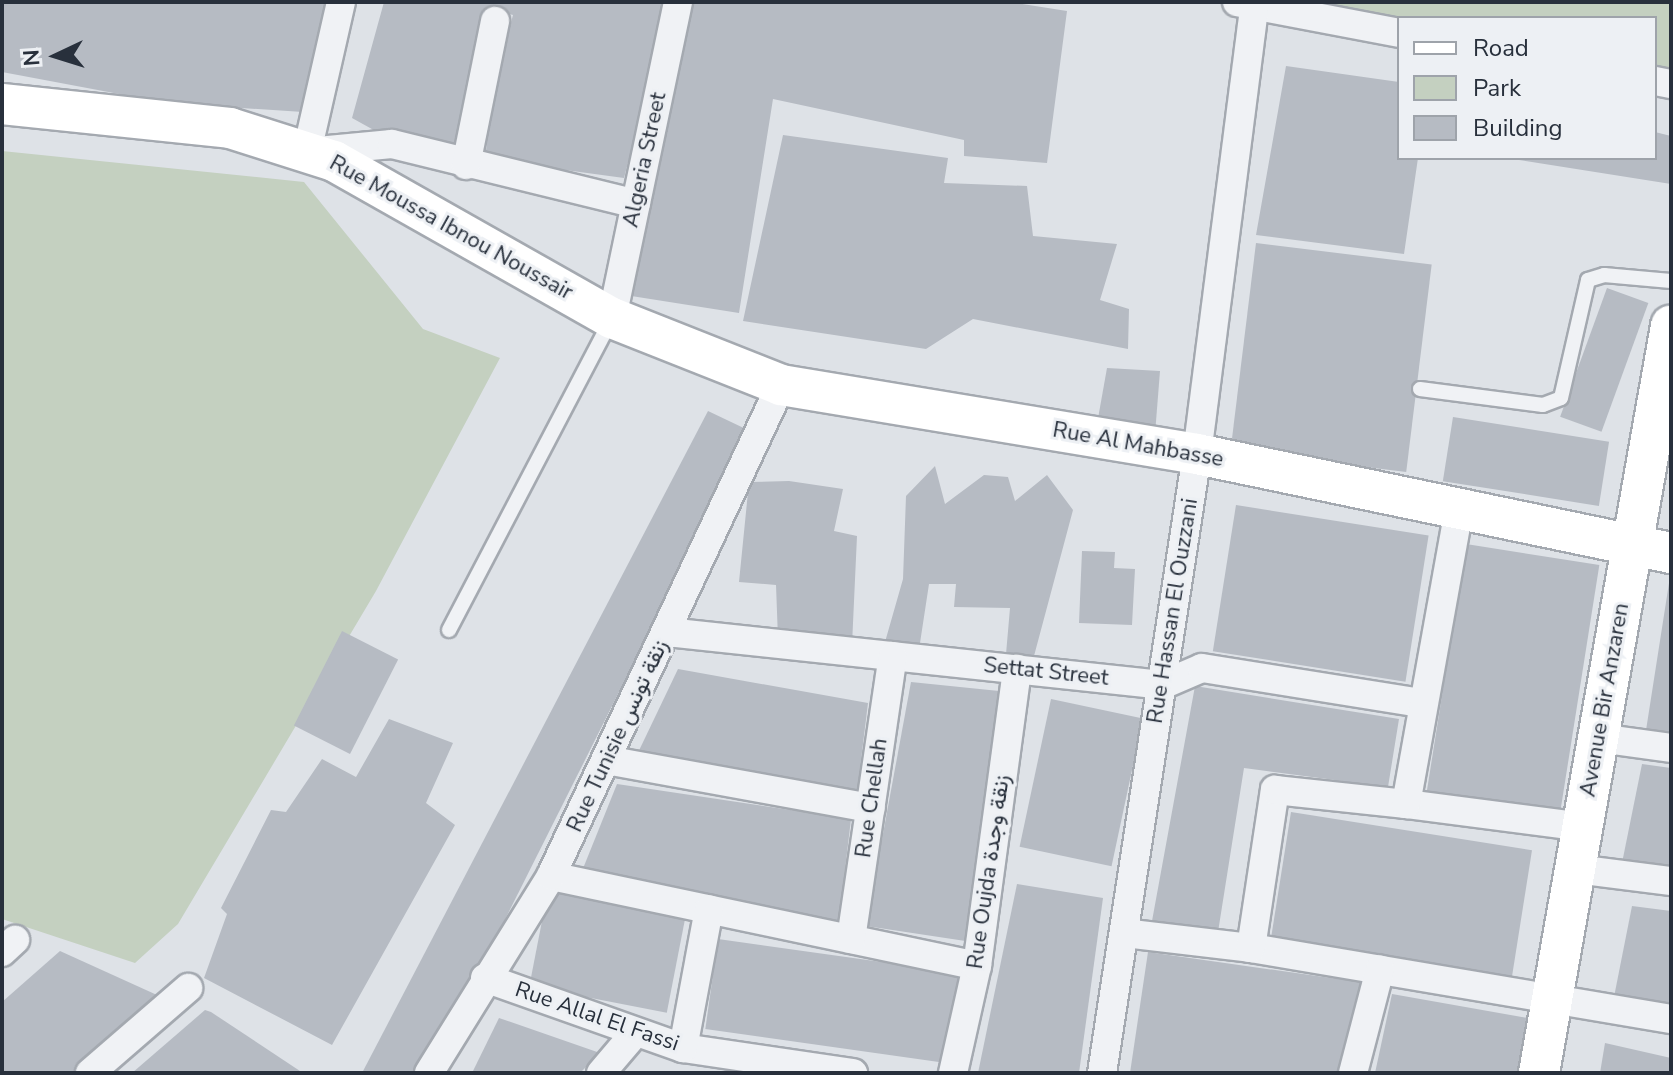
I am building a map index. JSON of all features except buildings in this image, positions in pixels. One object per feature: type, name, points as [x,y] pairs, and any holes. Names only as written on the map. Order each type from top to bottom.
[{"type":"street","points":[[341,2],[307,152],[392,144],[466,165],[636,204]]},
{"type":"street","name":"Algeria Street","points":[[612,318],[678,2]]},
{"type":"street","points":[[1248,3],[1397,33]]},
{"type":"street","name":"Rue Hassan El Ouzzani","points":[[1102,1073],[1197,454],[1248,3]]},
{"type":"street","points":[[466,165],[495,21]]},
{"type":"street","name":"Rue Moussa Ibnou Noussair","points":[[2,104],[230,128],[334,161],[612,318]]},
{"type":"street","name":"Rue Al Mahbasse","points":[[612,318],[781,385],[1197,454],[1632,548],[1671,553]]},
{"type":"street","name":"Avenue Bir Anzaren","points":[[1539,1073],[1671,326]]},
{"type":"street","name":"Rue Tunisie زنقة تونس","points":[[429,1073],[485,978],[551,876],[781,385]]},
{"type":"street","points":[[1406,804],[1420,703],[1459,510]]},
{"type":"street","name":"Settat Street","points":[[667,632],[1162,685],[1202,668],[1420,703]]},
{"type":"street","name":"Rue Chellah","points":[[851,939],[893,656]]},
{"type":"street","name":"Rue Oujda زنقة وجدة","points":[[953,1073],[977,966],[1017,669]]},
{"type":"street","points":[[1599,738],[1671,748]]},
{"type":"street","points":[[606,760],[871,808]]},
{"type":"street","points":[[1251,948],[1275,790],[1583,827]]},
{"type":"street","points":[[1576,869],[1671,881]]},
{"type":"street","points":[[551,876],[977,966]]},
{"type":"street","points":[[683,1048],[709,909]]},
{"type":"street","points":[[1124,933],[1251,948],[1671,1019]]},
{"type":"street","points":[[1353,1073],[1380,969]]},
{"type":"street","name":"Rue Allal El Fassi","points":[[485,978],[683,1048],[809,1069],[853,1073]]},
{"type":"street","points":[[90,1073],[188,988]]},
{"type":"street","points":[[601,1073],[635,1033]]},
{"type":"lane","points":[[1420,389],[1543,405],[1561,398],[1588,280],[1604,275],[1671,281]]},
{"type":"lane","points":[[449,630],[612,318]]},
{"type":"green space","points":[[1273,2],[1671,2],[1671,82],[1657,79],[1657,16],[1397,16],[1397,32]]},
{"type":"green space","points":[[2,151],[304,182],[423,329],[500,358],[376,591],[178,924],[135,963],[2,919]]}]
